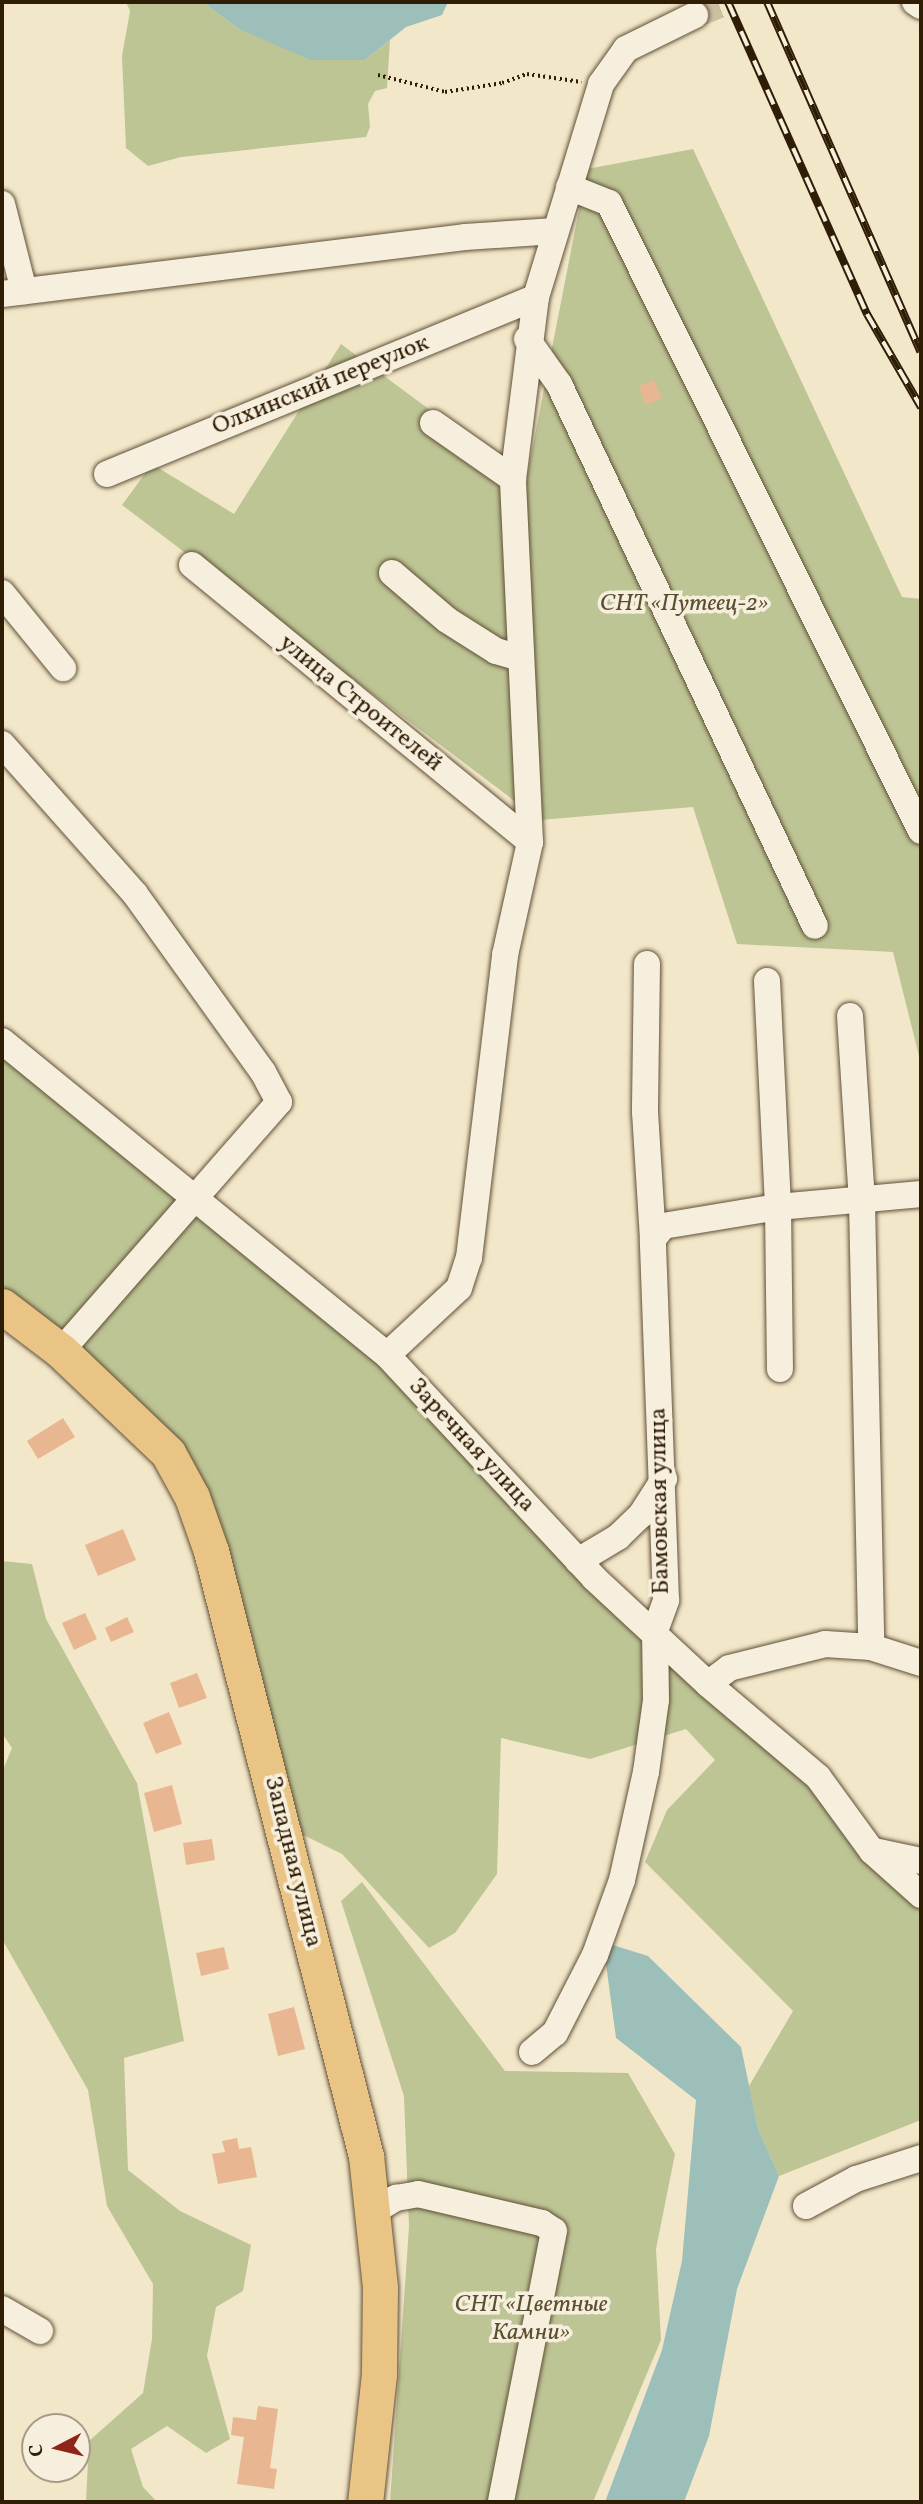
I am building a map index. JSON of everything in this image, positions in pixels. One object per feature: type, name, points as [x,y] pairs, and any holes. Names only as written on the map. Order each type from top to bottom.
[{"type":"main road","name":"Западная улица","points":[[2,1307],[61,1351],[136,1418],[168,1453],[192,1497],[211,1551],[366,2156],[374,2211],[380,2288],[379,2374],[365,2502]]},
{"type":"street","points":[[915,2],[921,6]]},
{"type":"street","points":[[387,1355],[459,1288],[470,1258],[505,955],[530,842],[513,479],[527,339],[536,297],[601,85],[626,49],[695,15]]},
{"type":"street","points":[[569,187],[609,203],[921,831]]},
{"type":"street","points":[[2,204],[13,293],[465,237],[555,231]]},
{"type":"street","name":"Олхинский переулок","points":[[107,474],[536,297]]},
{"type":"street","points":[[527,339],[565,396],[815,926]]},
{"type":"street","points":[[433,423],[513,479]]},
{"type":"street","name":"улица Строителей","points":[[192,565],[530,842]]},
{"type":"street","points":[[392,573],[447,620],[496,651],[521,658]]},
{"type":"street","points":[[2,593],[63,668]]},
{"type":"street","points":[[2,744],[135,894],[263,1072],[279,1102],[61,1351]]},
{"type":"street","name":"Бамовская улица","points":[[532,2052],[555,2033],[575,2000],[622,1880],[654,1712],[655,1631],[666,1600],[664,1479],[645,1112],[647,964]]},
{"type":"street","points":[[767,981],[778,1207],[780,1369]]},
{"type":"street","points":[[850,1016],[862,1200],[871,1647]]},
{"type":"street","name":"Заречная улица","points":[[2,1041],[387,1355],[578,1561],[708,1684],[818,1777],[872,1851],[921,1895]]},
{"type":"street","points":[[653,1239],[663,1226],[778,1207],[921,1194]]},
{"type":"street","points":[[578,1561],[618,1537],[641,1515],[664,1479]]},
{"type":"street","points":[[708,1684],[729,1668],[778,1653],[825,1644],[871,1647],[921,1663]]},
{"type":"street","points":[[872,1851],[921,1861]]},
{"type":"street","points":[[806,2206],[856,2179],[921,2158]]},
{"type":"street","points":[[374,2211],[396,2198],[418,2194],[542,2223],[554,2231],[501,2502]]},
{"type":"street","points":[[2,2309],[40,2330]]},
{"type":"path","points":[[378,75],[445,92],[527,75],[601,85]]},
{"type":"green space","points":[[126,2],[202,2],[239,29],[365,60],[390,40],[387,88],[375,91],[368,104],[370,127],[366,137],[181,157],[148,166],[126,148],[122,56],[130,11]]},
{"type":"green space","name":"СНТ «Путеец-2»","points":[[693,149],[902,597],[921,599],[921,1064],[893,952],[737,944],[693,807],[540,820],[122,505],[152,464],[234,514],[341,344],[526,481],[587,169]]},
{"type":"green space","points":[[2,1041],[387,1355],[921,1895],[921,2120],[779,2176],[758,2128],[749,2086],[793,2011],[645,1862],[667,1810],[715,1760],[686,1729],[590,1759],[501,1738],[497,1874],[455,1933],[429,1948],[342,1854],[283,1825],[192,1497],[2,1306]]},
{"type":"green space","points":[[2,1561],[32,1564],[46,1619],[137,1783],[184,2041],[124,2058],[128,2170],[180,2211],[251,2245],[243,2291],[216,2307],[207,2356],[230,2439],[206,2453],[167,2426],[131,2449],[143,2487],[157,2502],[86,2502],[87,2483],[91,2483],[91,2439],[143,2393],[152,2339],[153,2284],[107,2206],[88,2090],[2,1939],[2,1772],[12,1748],[2,1733]]},
{"type":"green space","name":"СНТ «Цветные Камни»","points":[[362,1882],[505,2071],[628,2073],[675,2154],[656,2249],[661,2340],[593,2502],[390,2502],[409,2227],[404,2096],[341,1901]]},
{"type":"water","points":[[202,2],[448,2],[442,15],[406,27],[365,60],[311,60],[239,29]]},
{"type":"water","points":[[603,1942],[648,1956],[741,2047],[758,2128],[779,2176],[737,2289],[709,2436],[684,2502],[605,2502],[662,2350],[682,2261],[696,2100],[616,2038]]},
{"type":"building","points":[[654,380],[662,398],[646,405],[638,387]]},
{"type":"building","points":[[63,1418],[75,1437],[38,1459],[27,1441]]},
{"type":"building","points":[[123,1529],[136,1560],[98,1576],[85,1545]]},
{"type":"building","points":[[85,1613],[97,1639],[74,1650],[62,1623]]},
{"type":"building","points":[[127,1617],[134,1632],[111,1642],[105,1628]]},
{"type":"building","points":[[197,1673],[207,1698],[179,1708],[170,1683]]},
{"type":"building","points":[[169,1712],[182,1744],[156,1754],[143,1723]]},
{"type":"building","points":[[172,1785],[182,1824],[154,1832],[144,1793]]},
{"type":"building","points":[[212,1839],[215,1860],[186,1865],[183,1843]]},
{"type":"building","points":[[224,1947],[229,1969],[201,1976],[196,1953]]},
{"type":"building","points":[[294,2007],[305,2049],[278,2056],[268,2014]]},
{"type":"building","points":[[237,2138],[239,2149],[251,2147],[257,2177],[218,2184],[212,2154],[225,2152],[222,2141]]},
{"type":"building","points":[[258,2406],[278,2409],[270,2468],[277,2469],[274,2489],[237,2484],[244,2437],[231,2435],[233,2417],[256,2420]]},
{"type":"tunnel","points":[[695,15],[727,2]]},
{"type":"railway","points":[[728,2],[867,314],[921,407]]},
{"type":"railway","points":[[767,2],[921,352]]}]
